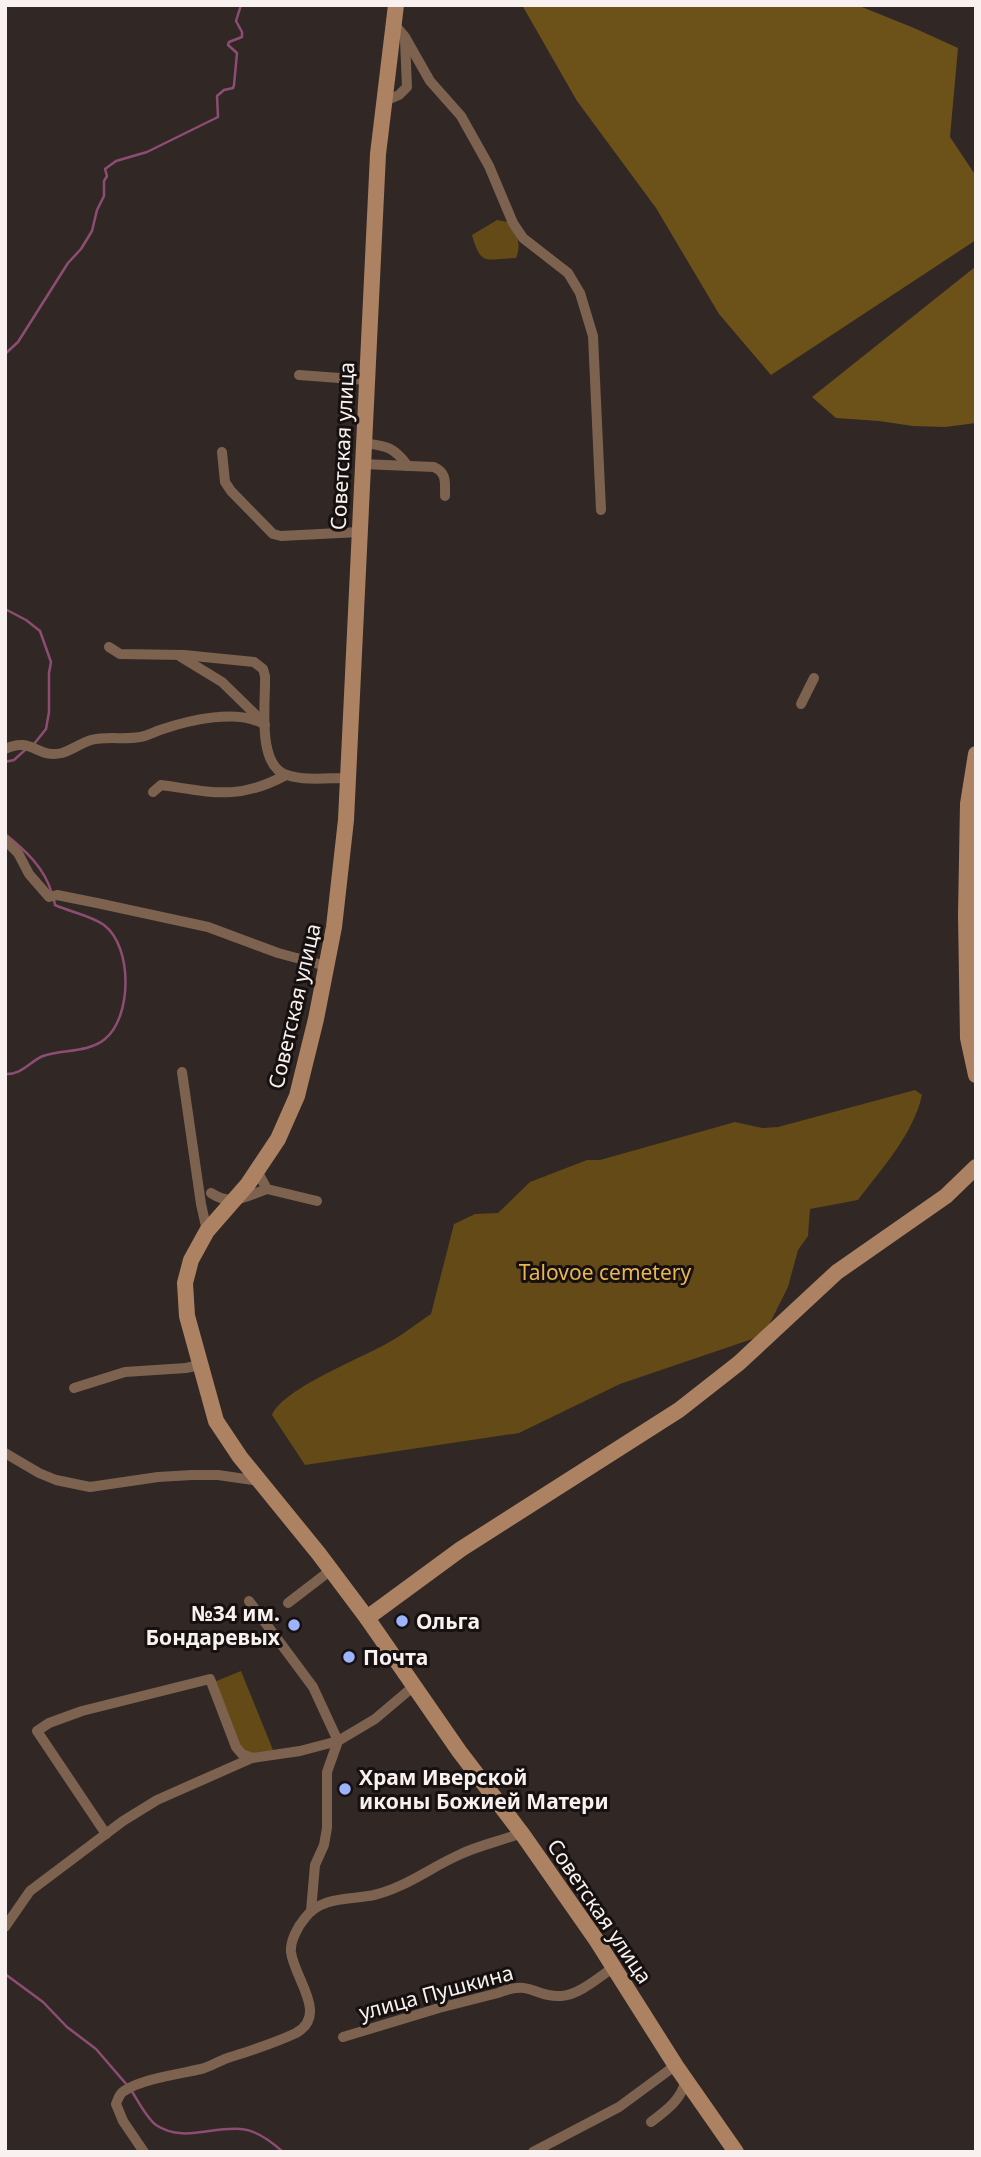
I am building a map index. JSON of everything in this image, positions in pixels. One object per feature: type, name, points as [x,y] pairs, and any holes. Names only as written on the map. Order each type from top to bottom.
[{"type":"main road","name":"Советская улица","points":[[396,5],[400,31],[385,101],[378,154],[346,820],[334,927],[297,1096],[278,1139],[257,1171],[207,1231],[191,1260],[185,1283],[187,1316],[216,1421],[240,1457],[367,1618],[459,1751],[521,1833],[614,1967],[676,2065],[736,2152]]},
{"type":"main road","points":[[976,754],[966,915],[968,1038],[976,1075]]},
{"type":"main road","points":[[367,1618],[461,1549],[679,1410],[739,1363],[837,1272],[946,1196],[976,1167]]},
{"type":"street","points":[[400,31],[427,75],[461,116],[489,166],[513,223],[523,238],[568,273],[580,293],[593,337],[601,510]]},
{"type":"street","points":[[385,101],[400,95],[407,87],[408,78],[400,31]]},
{"type":"street","points":[[408,78],[427,75]]},
{"type":"street","points":[[299,375],[366,380]]},
{"type":"street","points":[[363,443],[389,447],[401,456],[408,466]]},
{"type":"street","points":[[222,452],[225,482],[273,534],[281,536],[359,532]]},
{"type":"street","points":[[362,464],[434,467],[442,470],[446,477],[445,496]]},
{"type":"street","points":[[109,647],[120,654],[231,658],[254,662],[263,669],[265,676],[267,753],[274,767],[286,775]]},
{"type":"street","points":[[177,655],[222,682],[265,725]]},
{"type":"street","points":[[801,704],[814,678]]},
{"type":"street","points":[[5,749],[20,743],[49,754],[61,753],[91,740],[143,737],[186,722],[222,717],[240,716],[256,719],[265,725]]},
{"type":"street","points":[[153,792],[161,785],[234,793],[259,787],[286,775],[347,778]]},
{"type":"street","points":[[5,840],[18,853],[29,874],[53,896],[208,927],[278,953],[326,966]]},
{"type":"street","points":[[182,1072],[207,1231]]},
{"type":"street","points":[[257,1171],[267,1189]]},
{"type":"street","points":[[201,1204],[230,1205],[267,1189],[317,1201]]},
{"type":"street","points":[[211,1193],[230,1205]]},
{"type":"street","points":[[74,1388],[125,1372],[178,1369],[200,1364]]},
{"type":"street","points":[[5,1453],[56,1480],[90,1487],[192,1475],[218,1475],[260,1482]]},
{"type":"street","points":[[289,1603],[331,1570]]},
{"type":"street","points":[[248,1601],[313,1687],[338,1741],[327,1772],[327,1828],[324,1845],[315,1865],[315,1904]]},
{"type":"street","points":[[106,1834],[37,1731],[49,1723],[82,1711],[210,1679],[236,1747],[252,1759]]},
{"type":"street","points":[[5,1927],[30,1891],[123,1821],[157,1800],[252,1759],[338,1741],[375,1719],[414,1686]]},
{"type":"street","points":[[144,2152],[123,2121],[116,2104],[121,2093],[180,2073],[204,2069],[267,2045],[304,2027],[311,2009],[291,1950],[298,1929],[315,1904],[376,1894],[460,1854],[521,1833]]},
{"type":"street","name":"улица Пушкина","points":[[344,2038],[511,1987],[526,1987],[553,1996],[565,1996],[614,1967]]},
{"type":"street","points":[[533,2152],[619,2107],[676,2065]]},
{"type":"street","points":[[652,2122],[675,2103],[686,2080]]},
{"type":"green space","points":[[497,220],[508,222],[516,235],[519,248],[516,258],[491,260],[482,257],[478,252],[472,235]]},
{"type":"green space","name":"Talovoe cemetery","points":[[915,1090],[922,1095],[912,1124],[858,1200],[810,1209],[808,1236],[798,1250],[788,1287],[764,1335],[620,1384],[519,1433],[305,1465],[272,1415],[279,1405],[306,1385],[392,1341],[431,1314],[454,1224],[475,1214],[498,1213],[530,1182],[587,1160],[600,1160],[735,1122],[762,1128],[778,1127]]},
{"type":"green space","points":[[241,1671],[273,1750],[252,1755],[238,1746],[214,1682]]},
{"type":"shaded area","points":[[522,5],[857,5],[958,48],[950,137],[976,176],[976,240],[771,375],[719,314],[656,208],[577,101]]},
{"type":"shaded area","points":[[975,267],[976,423],[945,427],[913,426],[836,418],[812,397]]},
{"type":"waterway","points":[[5,354],[18,342],[68,263],[92,231],[104,196],[104,181],[107,176],[105,169],[116,161],[147,152],[218,117],[217,96],[234,85],[237,53],[228,45],[229,42],[242,37],[236,21],[241,5]]},
{"type":"waterway","points":[[5,609],[40,631],[51,662],[46,729],[34,744]]},
{"type":"waterway","points":[[5,762],[14,760],[25,750]]},
{"type":"waterway","points":[[5,834],[27,853],[39,868],[52,894]]},
{"type":"waterway","points":[[5,1074],[21,1070],[43,1056],[91,1047],[105,1039],[114,1029],[120,1015],[124,999],[124,965],[113,935],[104,925],[55,905],[54,900]]},
{"type":"waterway","points":[[5,1974],[43,2002],[67,2027],[96,2049],[127,2085]]},
{"type":"waterway","points":[[131,2090],[149,2118],[166,2130],[177,2133],[247,2130],[264,2137],[283,2152]]},
{"type":"place","name":"Ольга","points":[[402,1621]]},
{"type":"place","name":"№34 им. Бондаревых","points":[[294,1625]]},
{"type":"place","name":"Почта","points":[[349,1657]]},
{"type":"place","name":"Храм Иверской иконы Божией Матери","points":[[345,1789]]}]
